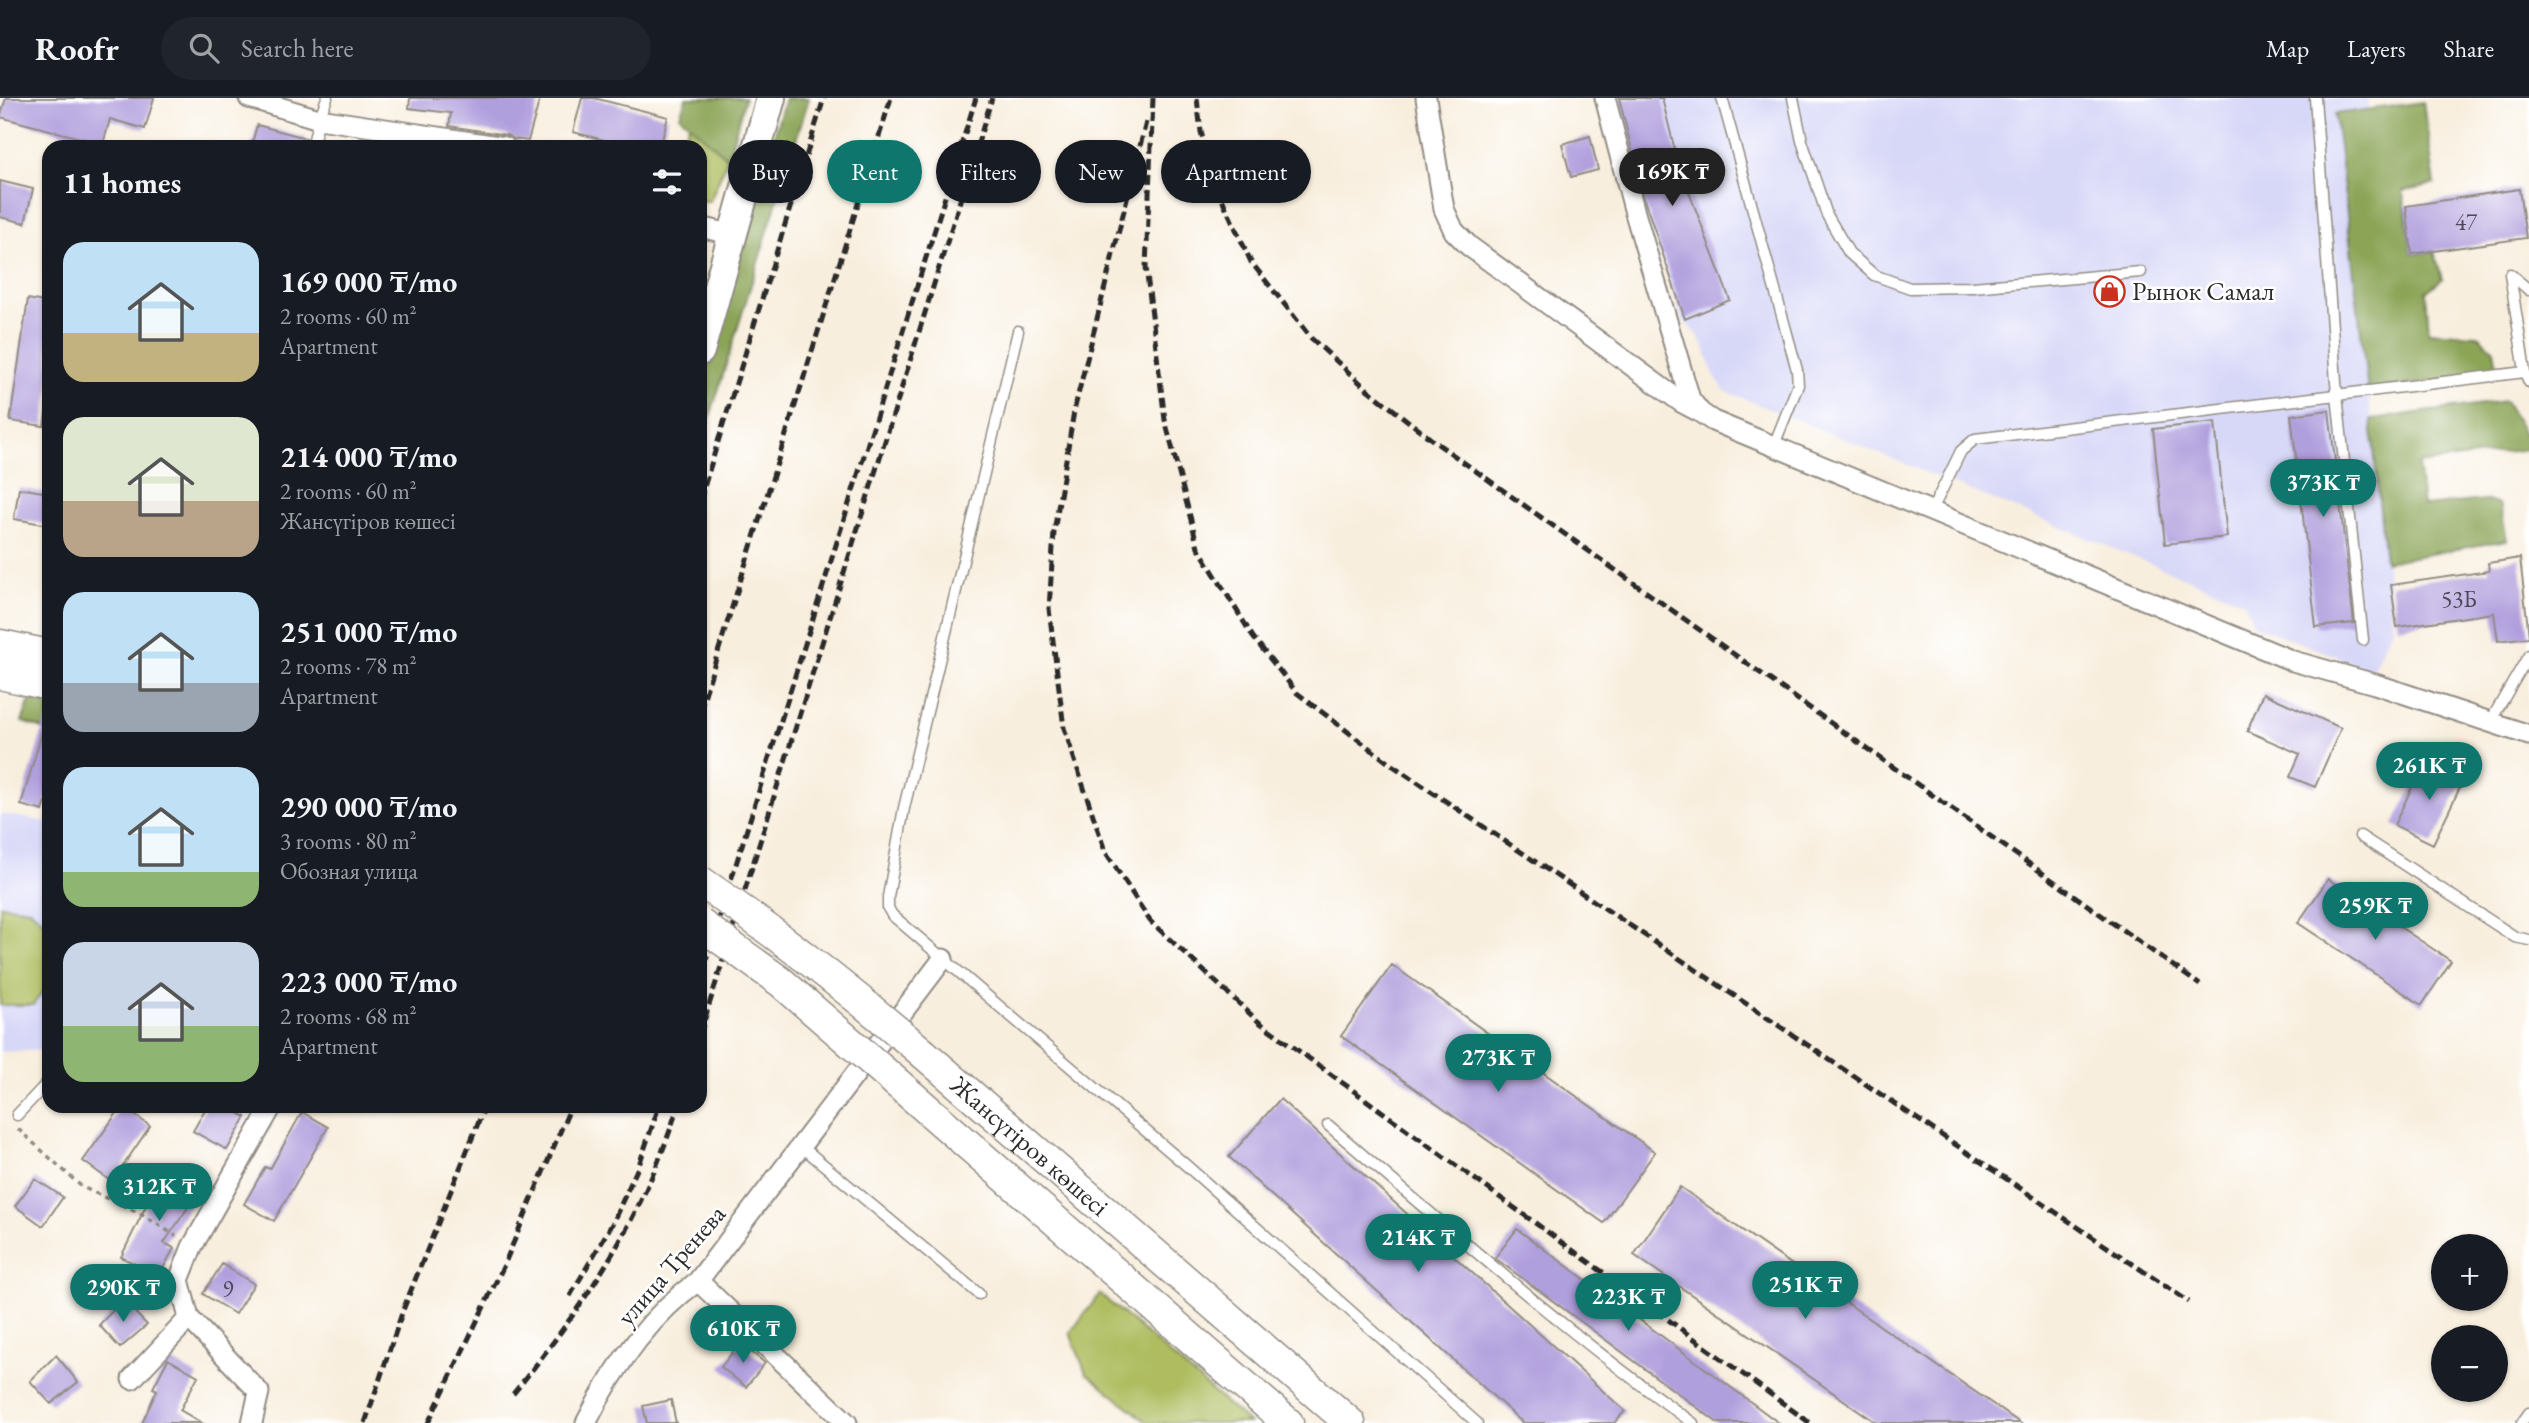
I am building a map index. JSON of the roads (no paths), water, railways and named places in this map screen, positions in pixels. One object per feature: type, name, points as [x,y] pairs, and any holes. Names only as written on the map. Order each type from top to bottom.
[{"type":"main road","points":[[707,327],[771,98]]},
{"type":"main road","points":[[7,646],[42,649]]},
{"type":"main road","points":[[7,646],[42,654]]},
{"type":"main road","points":[[0,674],[42,684]]},
{"type":"main road","name":"Жансүгіров көшесі","points":[[707,886],[817,964],[1350,1423]]},
{"type":"main road","name":"Жансүгіров көшесі","points":[[707,929],[781,982],[1288,1423]]},
{"type":"street","points":[[249,98],[318,119],[423,140]]},
{"type":"street","points":[[1426,98],[1444,209],[1454,231],[1469,246],[1604,346],[1681,402],[1713,421],[2293,661],[2375,684],[2529,735]]},
{"type":"street","points":[[1605,98],[1635,213],[1690,399],[1701,412]]},
{"type":"street","points":[[707,229],[734,235]]},
{"type":"street","name":"улица Тренева","points":[[586,1423],[600,1396],[654,1318],[698,1281],[943,959]]},
{"type":"street","points":[[252,1423],[259,1392],[189,1318],[179,1280],[192,1247],[268,1113]]},
{"type":"street","points":[[698,1281],[848,1423]]},
{"type":"street","points":[[132,1379],[189,1318]]},
{"type":"lane","points":[[314,140],[318,119],[327,98]]},
{"type":"lane","points":[[1722,98],[1797,370],[1798,385],[1774,445]]},
{"type":"lane","points":[[1793,98],[1802,141],[1827,215],[1849,253],[1874,275],[1910,288],[1973,287],[2141,272]]},
{"type":"lane","points":[[2315,98],[2337,395],[2363,640]]},
{"type":"lane","points":[[1931,512],[1961,451],[1975,439],[2337,395],[2527,377],[2510,274],[2529,290]]},
{"type":"lane","points":[[1018,331],[904,808],[888,908],[892,915],[1187,1166],[1477,1423]]},
{"type":"lane","points":[[2490,722],[2529,655]]},
{"type":"lane","points":[[2360,835],[2515,937],[2529,940]]},
{"type":"lane","points":[[17,1115],[42,1088]]},
{"type":"lane","points":[[1328,1125],[1490,1265],[1693,1423]]},
{"type":"lane","points":[[801,1146],[979,1294]]},
{"type":"lane","points":[[2522,1423],[2529,1413]]},
{"type":"railway","points":[[707,477],[824,98]]},
{"type":"railway","points":[[707,688],[891,98]]},
{"type":"railway","points":[[707,957],[976,98]]},
{"type":"railway","points":[[707,1012],[992,98]]},
{"type":"railway","points":[[1153,98],[1146,267],[1165,420],[1198,547],[1253,637],[1297,693],[1389,763],[2189,1302]]},
{"type":"railway","points":[[1197,98],[1201,132],[1218,190],[1251,262],[1311,338],[1367,389],[1435,442],[2200,985]]},
{"type":"railway","points":[[1146,122],[1074,411],[1054,532],[1049,609],[1064,728],[1105,851],[1150,921],[1259,1022],[1810,1423]]},
{"type":"railway","points":[[365,1423],[403,1310],[482,1113]]},
{"type":"railway","points":[[428,1423],[504,1265],[568,1113]]},
{"type":"railway","points":[[570,1296],[612,1224],[639,1165],[657,1113]]},
{"type":"railway","points":[[513,1394],[565,1326],[610,1258],[648,1186],[676,1113]]},
{"type":"place","name":"Рынок Самал","points":[[2109,291]]}]
